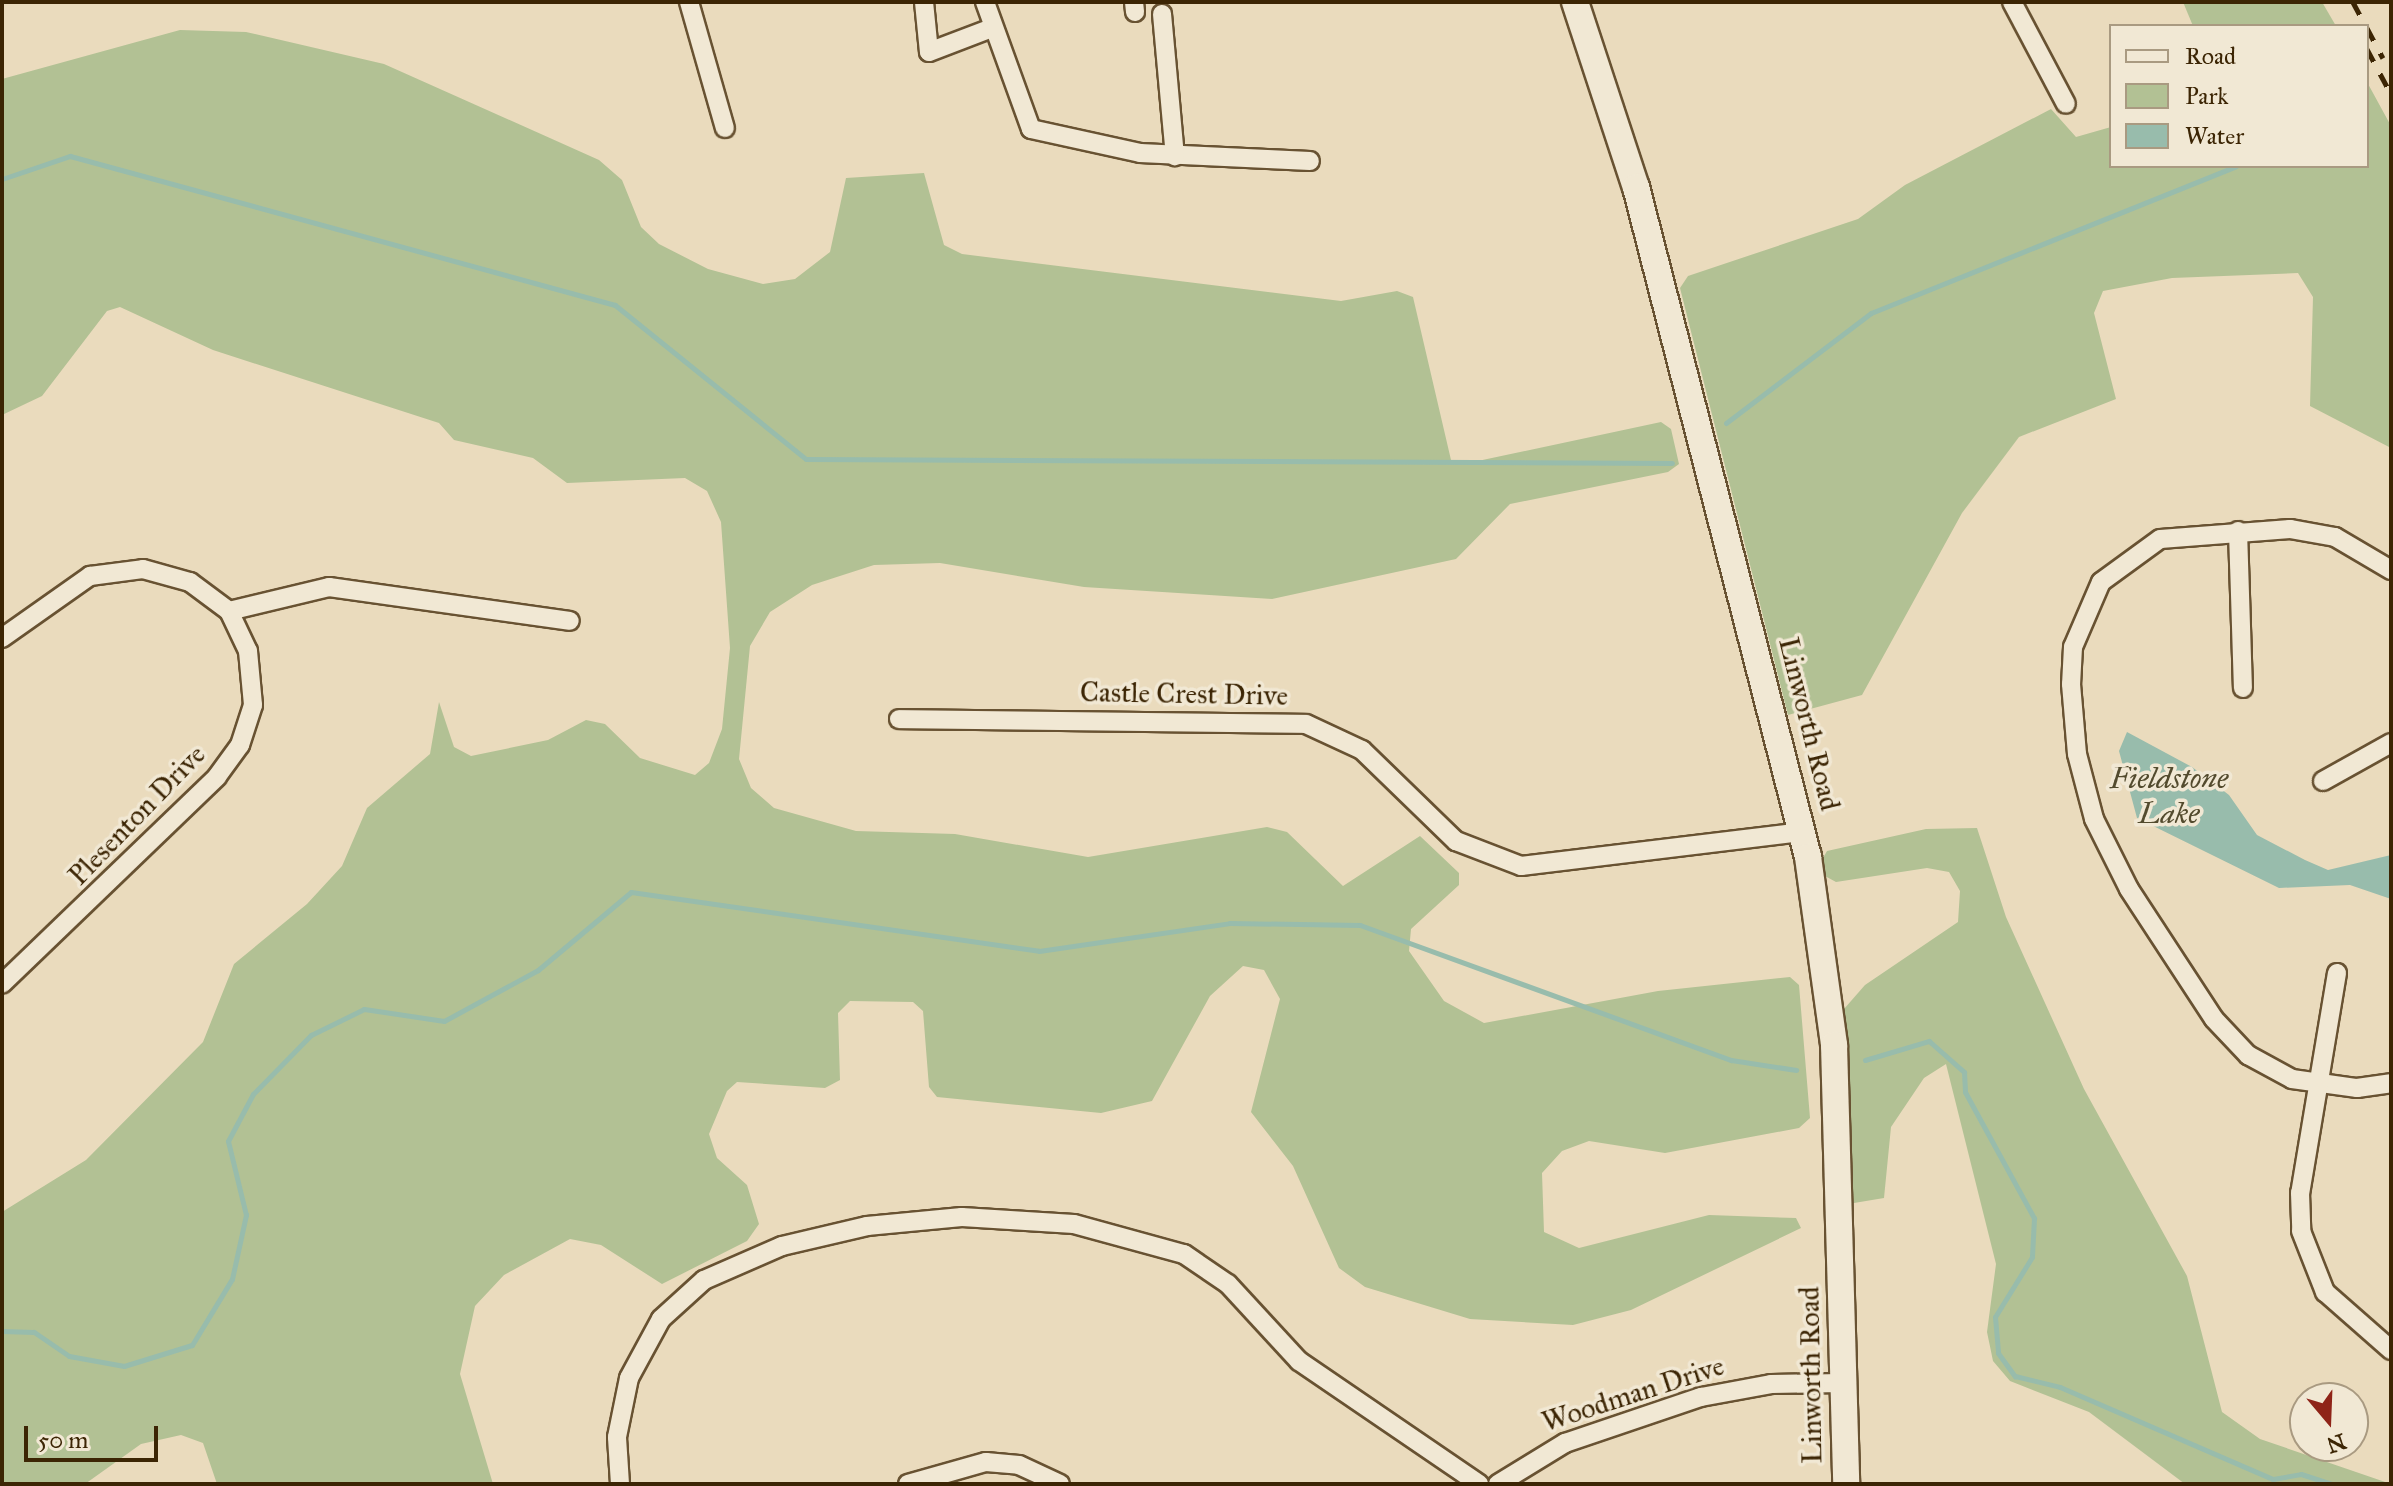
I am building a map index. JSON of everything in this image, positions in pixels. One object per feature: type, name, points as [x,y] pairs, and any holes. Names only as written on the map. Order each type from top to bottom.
[{"type":"main road","name":"Linworth Road","points":[[1575,2],[1636,187],[1803,832],[1834,1045],[1846,1484]]},
{"type":"street","points":[[689,2],[725,128]]},
{"type":"street","points":[[924,2],[929,52],[992,28]]},
{"type":"street","points":[[985,2],[1031,129],[1175,156],[1310,161]]},
{"type":"street","points":[[2012,2],[2066,104]]},
{"type":"street","points":[[1162,14],[1175,156]]},
{"type":"street","points":[[2238,531],[2243,688]]},
{"type":"street","points":[[2391,570],[2335,537],[2238,531],[2160,539],[2101,582],[2073,647],[2077,754],[2094,819],[2129,889],[2214,1019],[2248,1055],[2317,1086],[2391,1083]]},
{"type":"street","points":[[2,638],[90,576],[143,569],[190,582],[229,611],[329,587],[570,621]]},
{"type":"street","name":"Plesenton Drive","points":[[2,984],[157,837],[240,745],[253,705],[251,662],[229,611]]},
{"type":"street","name":"Castle Crest Drive","points":[[899,719],[1306,724],[1362,750],[1456,841],[1521,866],[1803,832]]},
{"type":"street","points":[[2323,781],[2391,743]]},
{"type":"street","points":[[2337,973],[2300,1193],[2310,1263],[2346,1317],[2391,1350]]},
{"type":"street","points":[[620,1484],[617,1437],[629,1378],[661,1319],[704,1280],[782,1246],[867,1226],[962,1217],[1074,1224],[1184,1254],[1228,1284],[1299,1361],[1479,1484]]},
{"type":"street","name":"Woodman Drive","points":[[1498,1484],[1565,1443],[1701,1397],[1771,1384],[1843,1383]]},
{"type":"street","points":[[908,1484],[986,1462],[1019,1465],[1060,1484]]},
{"type":"green space","points":[[2183,2],[2322,2],[2335,24],[2192,24]]},
{"type":"green space","points":[[180,30],[246,32],[384,64],[599,160],[622,180],[641,227],[659,244],[708,269],[763,284],[795,279],[830,252],[846,178],[924,173],[944,245],[962,254],[1341,301],[1397,291],[1413,297],[1451,460],[1473,462],[1661,422],[1671,429],[1679,464],[1668,472],[1510,504],[1456,559],[1272,599],[1084,587],[940,563],[874,565],[812,585],[770,612],[750,646],[739,759],[751,788],[774,808],[856,831],[955,834],[1088,857],[1267,827],[1287,832],[1343,886],[1420,836],[1459,873],[1459,885],[1411,929],[1409,951],[1444,1001],[1484,1023],[1658,991],[1790,977],[1799,985],[1810,1118],[1799,1128],[1665,1153],[1589,1141],[1562,1151],[1542,1173],[1544,1232],[1579,1248],[1709,1215],[1796,1218],[1801,1228],[1631,1310],[1573,1325],[1470,1319],[1365,1287],[1339,1268],[1293,1166],[1251,1112],[1280,999],[1264,970],[1243,966],[1210,996],[1152,1101],[1101,1113],[937,1097],[929,1087],[923,1011],[913,1002],[850,1001],[838,1013],[840,1080],[825,1088],[737,1082],[727,1091],[709,1134],[717,1158],[747,1185],[759,1224],[747,1241],[662,1284],[601,1245],[570,1239],[504,1275],[475,1306],[460,1374],[493,1484],[217,1484],[203,1443],[181,1435],[141,1444],[85,1484],[2,1484],[2,1212],[86,1160],[203,1042],[234,964],[307,904],[342,866],[367,808],[430,754],[439,702],[454,747],[471,756],[548,740],[586,720],[605,724],[640,758],[695,775],[709,763],[722,729],[730,648],[721,522],[707,491],[685,478],[567,483],[533,458],[454,440],[439,423],[213,350],[120,307],[107,311],[42,396],[2,415],[2,79]]},
{"type":"green space","points":[[2369,86],[2391,126],[2391,448],[2310,406],[2313,297],[2298,273],[2172,278],[2103,291],[2094,313],[2116,399],[2019,437],[1962,513],[1862,695],[1788,715],[1680,288],[1688,276],[1858,219],[1905,185],[2051,109],[2076,137],[2109,128],[2109,168],[2369,168]]},
{"type":"green space","points":[[1977,828],[2006,917],[2084,1089],[2187,1276],[2222,1412],[2260,1439],[2289,1449],[2289,1462],[2327,1462],[2391,1484],[2185,1484],[2089,1412],[2010,1381],[1993,1361],[1987,1332],[1996,1264],[1946,1064],[1924,1078],[1891,1127],[1884,1198],[1848,1204],[1844,1009],[1865,985],[1958,922],[1960,891],[1949,872],[1927,868],[1836,882],[1825,876],[1823,858],[1827,851],[1926,829]]},
{"type":"water","name":"Fieldstone Lake","points":[[2127,732],[2192,767],[2229,795],[2257,835],[2305,860],[2328,870],[2391,855],[2391,899],[2350,885],[2279,888],[2137,818],[2119,751]]},
{"type":"waterway","points":[[2,179],[70,156],[615,305],[806,459],[1672,463]]},
{"type":"waterway","points":[[1726,423],[1871,313],[2231,168]]},
{"type":"waterway","points":[[2,1331],[34,1332],[69,1356],[124,1366],[192,1345],[232,1279],[246,1215],[228,1141],[253,1094],[311,1035],[364,1009],[444,1021],[538,970],[631,892],[1039,951],[1230,923],[1360,925],[1731,1060],[1796,1070]]},
{"type":"waterway","points":[[1865,1060],[1929,1041],[1964,1072],[1965,1092],[2034,1218],[2032,1257],[1995,1317],[1998,1353],[2015,1376],[2060,1387],[2273,1479],[2301,1474],[2331,1484]]},
{"type":"railway","points":[[2353,2],[2365,24]]},
{"type":"railway","points":[[2369,32],[2383,58]]},
{"type":"railway","points":[[2369,53],[2391,94]]}]
